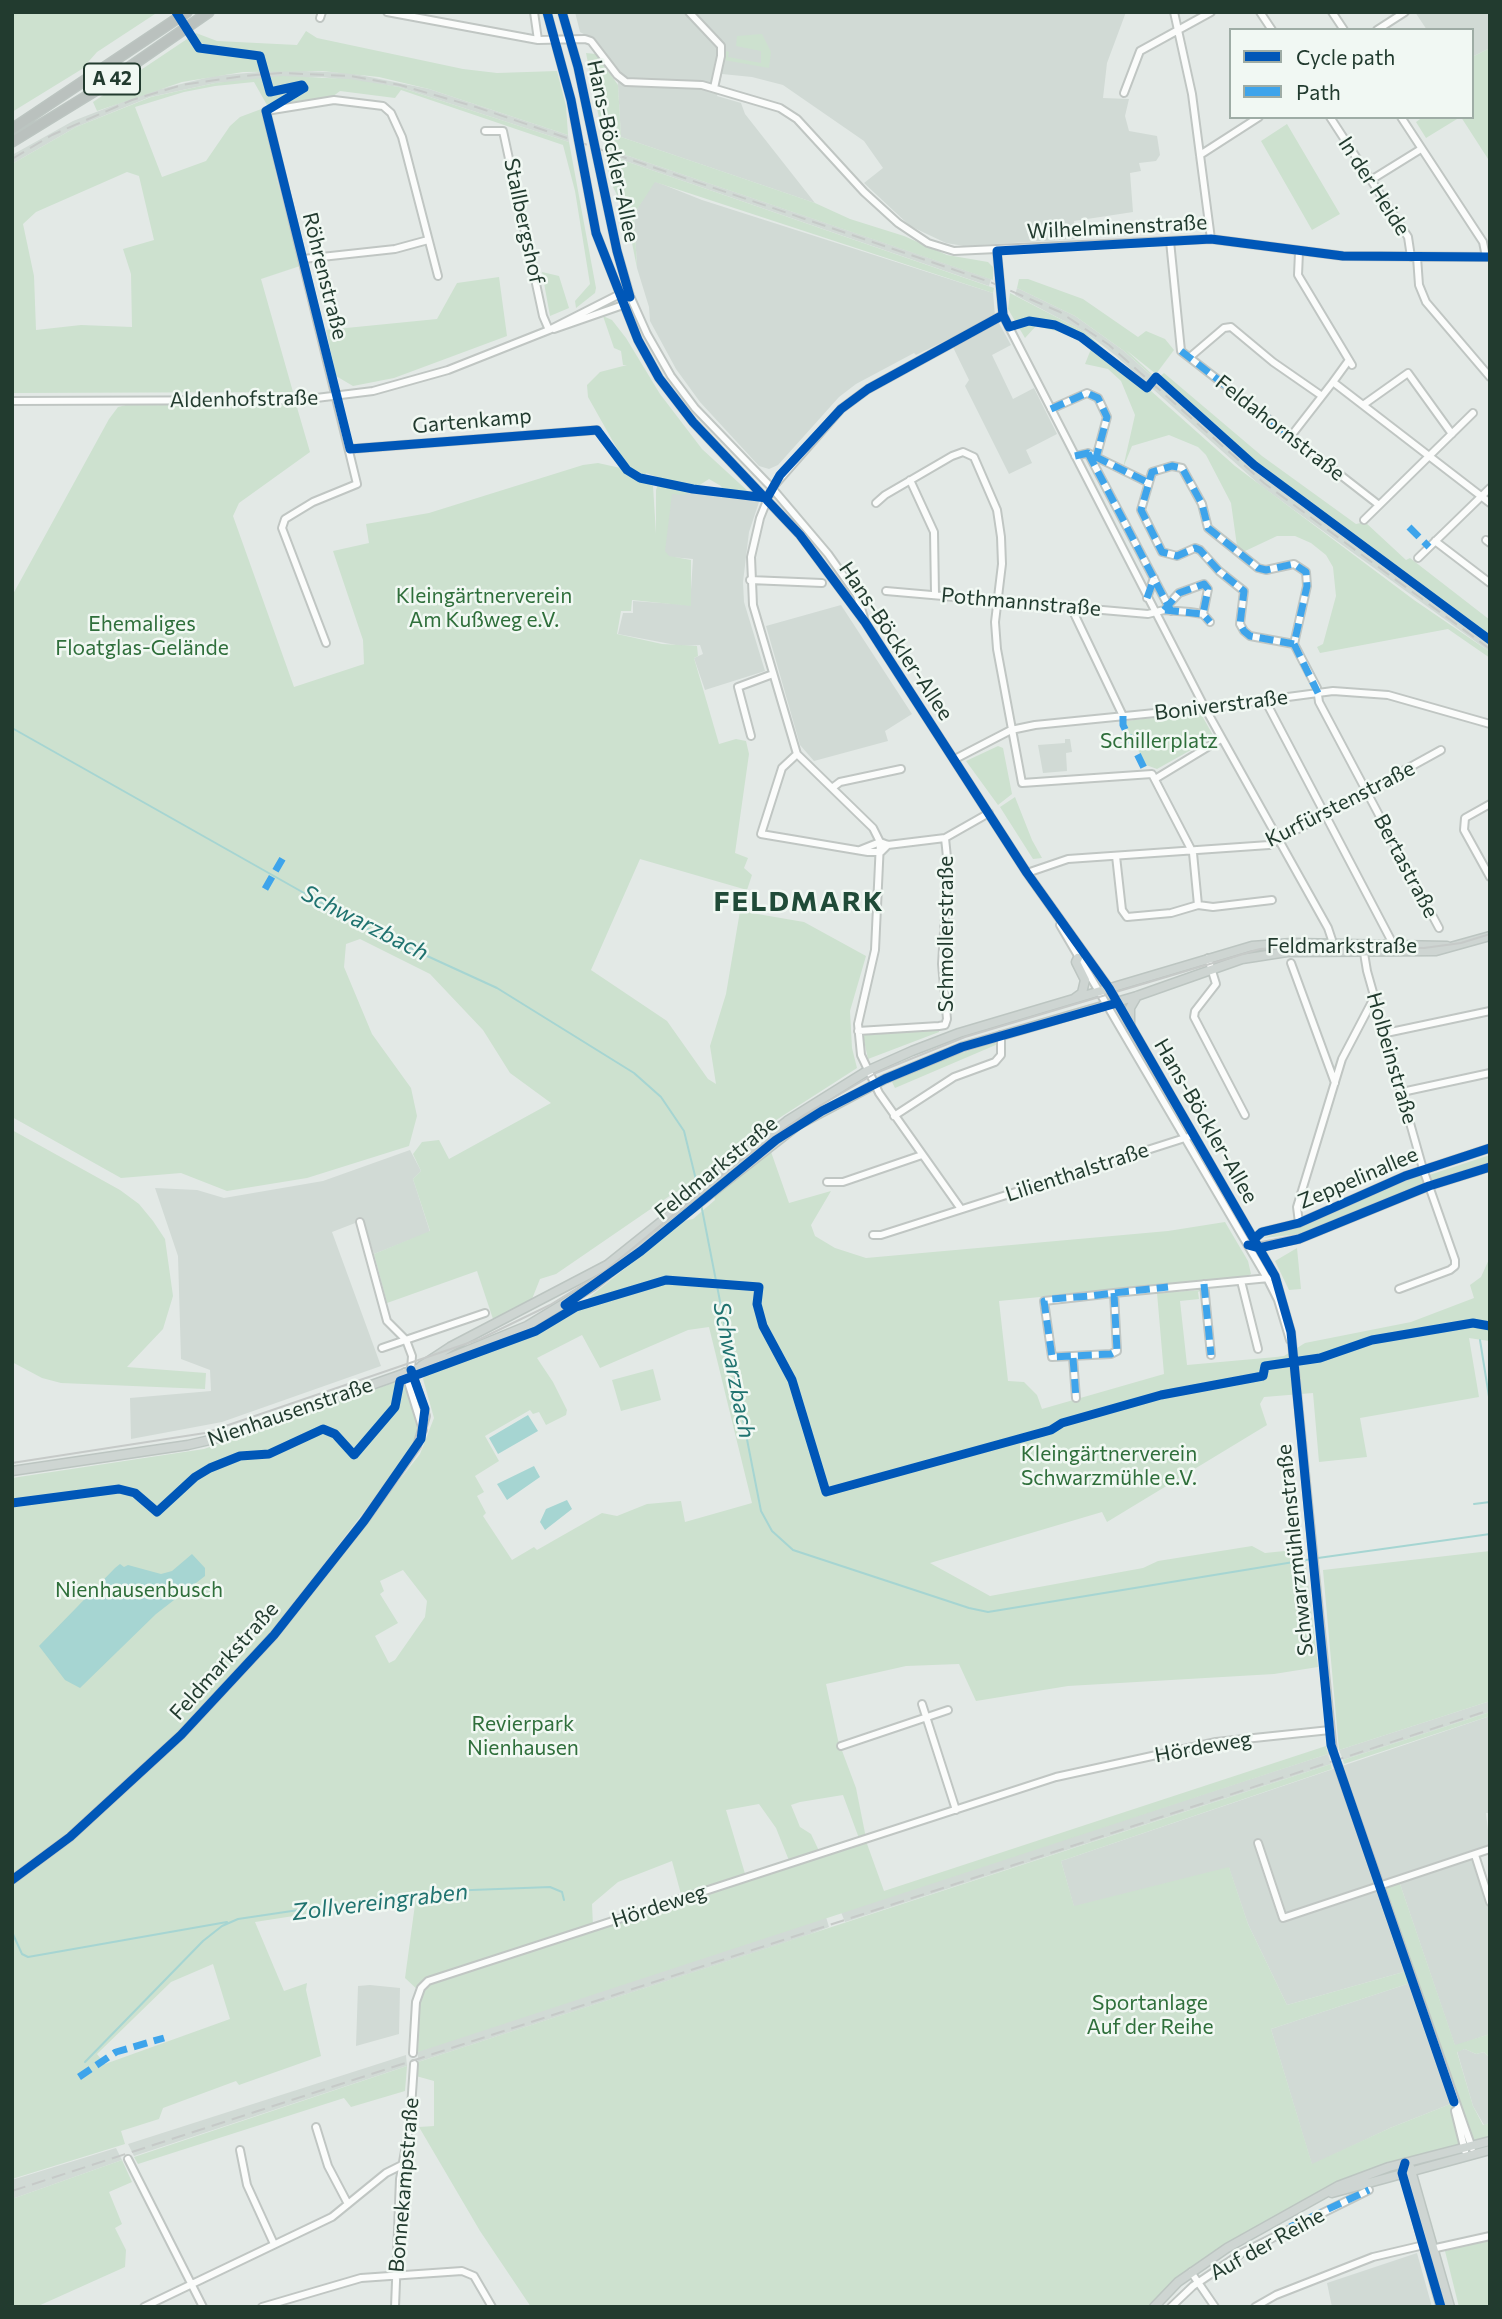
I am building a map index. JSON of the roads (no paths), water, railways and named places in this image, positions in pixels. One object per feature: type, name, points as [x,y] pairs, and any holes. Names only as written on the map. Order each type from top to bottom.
[{"type":"highway","name":"A 42","points":[[12,129],[187,12]]},
{"type":"highway","name":"A 42","points":[[12,142],[95,90],[209,12]]},
{"type":"main road","name":"Feldmarkstraße","points":[[705,1192],[790,1130],[874,1085],[962,1047],[1117,1003],[1258,956],[1334,947],[1364,953],[1436,951],[1490,936]]},
{"type":"main road","name":"Feldmarkstraße","points":[[408,1371],[527,1326],[572,1301],[787,1121],[867,1071],[959,1033],[1252,946],[1449,946]]},
{"type":"main road","points":[[1074,999],[1084,986],[1078,958]]},
{"type":"main road","points":[[1130,1025],[1130,1008],[1137,996]]},
{"type":"main road","name":"Feldmarkstraße","points":[[421,1366],[450,1347],[607,1265],[692,1203]]},
{"type":"main road","name":"Nienhausenstraße","points":[[12,1471],[205,1442],[408,1371]]},
{"type":"main road","name":"Auf der Reihe","points":[[1154,2307],[1191,2272],[1227,2248],[1353,2180],[1405,2163],[1490,2141]]},
{"type":"main road","name":"Auf der Reihe","points":[[1322,2196],[1490,2150]]},
{"type":"main road","points":[[1441,2307],[1402,2173],[1405,2163],[1413,2170],[1450,2307]]},
{"type":"street","points":[[387,12],[538,40],[570,37]]},
{"type":"street","points":[[534,12],[538,40]]},
{"type":"street","name":"Hans-Böckler-Allee","points":[[547,12],[571,100],[596,233],[624,307],[659,379],[693,422],[767,498],[865,622],[1027,873],[1109,988],[1248,1245],[1271,1277]]},
{"type":"street","name":"Hans-Böckler-Allee","points":[[562,12],[570,37],[609,217],[630,296],[647,334],[687,397],[726,443],[813,533],[852,588],[863,608],[865,622]]},
{"type":"street","points":[[689,12],[720,46],[722,56],[714,88]]},
{"type":"street","points":[[1174,12],[1192,94],[1211,239]]},
{"type":"street","points":[[1124,93],[1140,51],[1211,12]]},
{"type":"street","points":[[1260,12],[1271,28]]},
{"type":"street","points":[[1332,12],[1343,28]]},
{"type":"street","points":[[1380,28],[1405,12]]},
{"type":"street","name":"Wilhelminenstraße","points":[[570,37],[591,41],[617,75],[626,82],[679,83],[714,88],[769,104],[797,118],[864,192],[909,231],[928,243],[954,251],[1211,239],[1298,252],[1488,257]]},
{"type":"street","name":"Röhrenstraße","points":[[326,643],[282,527],[285,519],[313,502],[357,484],[265,111],[334,100],[383,106],[391,113],[402,137],[428,240]]},
{"type":"street","points":[[1200,155],[1256,119]]},
{"type":"street","name":"In der Heide","points":[[1331,119],[1410,240],[1419,285],[1426,302],[1490,377]]},
{"type":"street","points":[[1402,119],[1483,242],[1488,257]]},
{"type":"street","name":"Stallbergshof","points":[[485,131],[503,131],[543,316],[550,330]]},
{"type":"street","points":[[1371,180],[1421,149]]},
{"type":"street","points":[[303,259],[395,249],[428,240],[438,276]]},
{"type":"street","name":"Feldahornstraße","points":[[1170,241],[1181,351],[1380,505]]},
{"type":"street","points":[[998,251],[1003,315],[1147,598],[1334,947]]},
{"type":"street","points":[[1291,436],[1350,363],[1298,275],[1298,252]]},
{"type":"street","points":[[619,294],[630,296],[624,307]]},
{"type":"street","name":"Aldenhofstraße","points":[[12,401],[300,400],[337,396],[418,380],[550,330],[619,294]]},
{"type":"street","name":"Aldenhofstraße","points":[[550,330],[565,328],[624,307]]},
{"type":"street","points":[[961,1209],[894,1116],[867,1071],[858,1031],[859,1011],[875,950],[880,842],[873,828],[797,754],[753,605],[750,580],[752,547],[772,488],[841,409],[868,389],[1003,315]]},
{"type":"street","points":[[1189,357],[1224,328],[1231,327],[1273,362],[1322,396]]},
{"type":"street","points":[[1363,405],[1408,373],[1452,434]]},
{"type":"street","points":[[1333,383],[1490,503]]},
{"type":"street","points":[[1051,409],[1083,394],[1096,395],[1107,416],[1096,458]]},
{"type":"street","points":[[1364,520],[1473,413]]},
{"type":"street","name":"Gartenkamp","points":[[350,449],[597,430]]},
{"type":"street","points":[[876,503],[952,456],[962,452],[974,457],[997,510],[1002,537],[1002,564],[996,599],[997,649],[1022,783],[1146,772],[1153,774],[1193,853],[1198,905]]},
{"type":"street","points":[[1075,456],[1088,453],[1147,482]]},
{"type":"street","points":[[1088,453],[1168,609]]},
{"type":"street","points":[[1172,466],[1182,468],[1212,531],[1262,570],[1294,564],[1306,572],[1307,586],[1294,644],[1250,636],[1244,631],[1240,624],[1244,590],[1219,571],[1200,550],[1195,548],[1177,556],[1163,552],[1141,510],[1147,482],[1152,472],[1172,466]]},
{"type":"street","points":[[910,480],[934,532],[935,594]]},
{"type":"street","points":[[1418,558],[1490,488]]},
{"type":"street","points":[[1106,517],[1118,510]]},
{"type":"street","points":[[1435,541],[1490,583]]},
{"type":"street","points":[[1147,598],[1154,578]]},
{"type":"street","points":[[750,580],[822,583]]},
{"type":"street","points":[[1157,614],[1168,609],[1179,593],[1204,584],[1209,589],[1203,614]]},
{"type":"street","points":[[844,593],[852,588]]},
{"type":"street","name":"Pothmannstraße","points":[[886,591],[1157,614]]},
{"type":"street","points":[[1070,605],[1123,716]]},
{"type":"street","points":[[1168,609],[1203,614],[1210,622]]},
{"type":"street","name":"Bertastraße","points":[[1294,644],[1318,693],[1319,702],[1439,928]]},
{"type":"street","points":[[751,736],[738,687],[773,674]]},
{"type":"street","name":"Boniverstraße","points":[[955,759],[1011,730],[1066,720],[1205,708],[1318,693],[1350,691],[1388,695],[1490,724]]},
{"type":"street","points":[[1265,700],[1392,942]]},
{"type":"street","points":[[1155,779],[1221,739]]},
{"type":"street","name":"Kurfürstenstraße","points":[[1027,873],[1053,862],[1269,845],[1441,750]]},
{"type":"street","points":[[797,754],[782,768],[761,834],[881,852]]},
{"type":"street","points":[[832,788],[840,782],[901,769]]},
{"type":"street","points":[[1489,874],[1464,830],[1465,818],[1490,804]]},
{"type":"street","points":[[859,850],[880,842],[888,845],[946,838],[989,813]]},
{"type":"street","name":"Schmollerstraße","points":[[858,1031],[945,1025],[947,1019],[942,964],[948,867],[946,838]]},
{"type":"street","points":[[881,852],[888,845]]},
{"type":"street","points":[[1116,856],[1122,910],[1127,917],[1171,912],[1198,905],[1213,908],[1272,900]]},
{"type":"street","name":"Hans-Böckler-Allee","points":[[1057,917],[1078,958],[1254,1239],[1271,1277]]},
{"type":"street","name":"Holbeinstraße","points":[[1364,953],[1423,1169],[1455,1266],[1399,1289]]},
{"type":"street","points":[[1208,958],[1216,984],[1195,1010],[1194,1017],[1245,1115]]},
{"type":"street","points":[[1291,963],[1335,1083]]},
{"type":"street","points":[[1299,1223],[1297,1207],[1342,1059],[1375,996]]},
{"type":"street","points":[[1386,1033],[1490,1011]]},
{"type":"street","points":[[894,1116],[954,1077],[995,1062],[1000,1055],[1001,1035]]},
{"type":"street","points":[[1402,1093],[1490,1073]]},
{"type":"street","name":"Lilienthalstraße","points":[[873,1235],[881,1235],[1189,1136]]},
{"type":"street","name":"Zeppelinallee","points":[[1248,1245],[1262,1232],[1299,1223],[1423,1169],[1490,1148]]},
{"type":"street","points":[[827,1182],[843,1182],[922,1155]]},
{"type":"street","name":"Zeppelinallee","points":[[1259,1248],[1329,1228],[1429,1186],[1490,1167]]},
{"type":"street","points":[[360,1222],[387,1321],[406,1340],[412,1356],[408,1371]]},
{"type":"street","points":[[1248,1245],[1259,1248]]},
{"type":"street","points":[[1114,1293],[1117,1351],[1111,1354],[1056,1359],[1049,1354],[1044,1301],[1114,1293],[1241,1281],[1271,1277]]},
{"type":"street","name":"Schwarzmühlenstraße","points":[[1271,1277],[1292,1345],[1333,1752]]},
{"type":"street","points":[[1241,1281],[1258,1349]]},
{"type":"street","points":[[1204,1284],[1211,1355]]},
{"type":"street","name":"Nienhausenstraße","points":[[382,1348],[485,1313]]},
{"type":"street","points":[[1073,1358],[1076,1398]]},
{"type":"street","name":"Feldmarkstraße","points":[[12,1880],[69,1837],[123,1790],[181,1735],[271,1637],[413,1454],[423,1430],[425,1409],[408,1371]]},
{"type":"street","points":[[922,1704],[956,1810]]},
{"type":"street","points":[[841,1746],[948,1710]]},
{"type":"street","name":"Hördeweg","points":[[414,2049],[416,2002],[421,1988],[428,1981],[1056,1777],[1216,1742],[1330,1730]]},
{"type":"street","points":[[1337,1763],[1454,2102],[1473,2146],[1469,2157]]},
{"type":"street","points":[[1258,1843],[1283,1918],[1490,1849]]},
{"type":"street","points":[[1475,1855],[1490,1902]]},
{"type":"street","name":"Bonnekampstraße","points":[[396,2307],[402,2165],[414,2064]]},
{"type":"street","points":[[1454,2102],[1463,2148],[1469,2157]]},
{"type":"street","points":[[316,2127],[328,2166],[348,2204]]},
{"type":"street","points":[[240,2150],[247,2185],[274,2244]]},
{"type":"street","points":[[128,2158],[203,2307]]},
{"type":"street","points":[[144,2307],[332,2217],[386,2173],[402,2165]]},
{"type":"street","name":"Auf der Reihe","points":[[1171,2307],[1198,2283],[1271,2237],[1369,2190]]},
{"type":"street","points":[[1436,2248],[1490,2236]]},
{"type":"street","points":[[1255,2307],[1276,2295],[1373,2257],[1424,2245]]},
{"type":"street","points":[[262,2307],[351,2280],[467,2272],[474,2276],[492,2307]]},
{"type":"street","points":[[1191,2272],[1215,2307]]},
{"type":"water","points":[[528,1415],[538,1431],[498,1454],[489,1438]]},
{"type":"water","points":[[534,1466],[540,1477],[507,1500],[497,1484]]},
{"type":"water","points":[[567,1500],[572,1509],[545,1530],[540,1522],[546,1509]]},
{"type":"water","points":[[192,1554],[205,1568],[205,1576],[156,1614],[80,1688],[65,1680],[39,1646],[115,1568],[120,1564],[124,1567],[128,1565],[161,1574],[172,1571]]},
{"type":"waterway","name":"Schwarzbach","points":[[12,728],[366,928],[497,988],[634,1073],[661,1097],[684,1131],[698,1188]]},
{"type":"waterway","name":"Schwarzbach","points":[[701,1204],[761,1511],[772,1531],[793,1550],[988,1612],[1312,1559]]},
{"type":"waterway","points":[[1480,1340],[1490,1403]]},
{"type":"waterway","points":[[1474,1504],[1490,1502]]},
{"type":"waterway","name":"Schwarzbach","points":[[1318,1558],[1490,1534]]},
{"type":"waterway","name":"Zollvereingraben","points":[[85,2062],[203,1941],[222,1926],[238,1919],[420,1892],[550,1887],[562,1892],[564,1900]]},
{"type":"waterway","name":"Zollvereingraben","points":[[12,1932],[22,1954],[28,1957],[227,1922]]},
{"type":"tram line","points":[[12,1463],[205,1433],[480,1339],[550,1305],[605,1271],[734,1165],[804,1115],[876,1073],[965,1037],[1260,949],[1309,945],[1424,948],[1461,943],[1490,934]]},
{"type":"railway","points":[[12,159],[52,135],[132,100],[182,85],[244,76],[281,73],[350,76],[400,85],[476,107],[990,282],[1060,312],[1109,345],[1264,483],[1490,649]]},
{"type":"railway","points":[[12,2191],[1490,1710]]},
{"type":"district","name":"FELDMARK","points":[[799,902]]},
{"type":"park label","name":"Kleingärtnerverein Am Kußweg e.V.","points":[[484,608]]},
{"type":"park label","name":"Ehemaliges Floatglas-Gelände","points":[[142,636]]},
{"type":"park label","name":"Schillerplatz","points":[[1159,741]]},
{"type":"park label","name":"Kleingärtnerverein Schwarzmühle e.V.","points":[[1109,1466]]},
{"type":"park label","name":"Nienhausenbusch","points":[[139,1590]]},
{"type":"park label","name":"Revierpark Nienhausen","points":[[523,1736]]},
{"type":"park label","name":"Sportanlage Auf der Reihe","points":[[1150,2015]]}]
